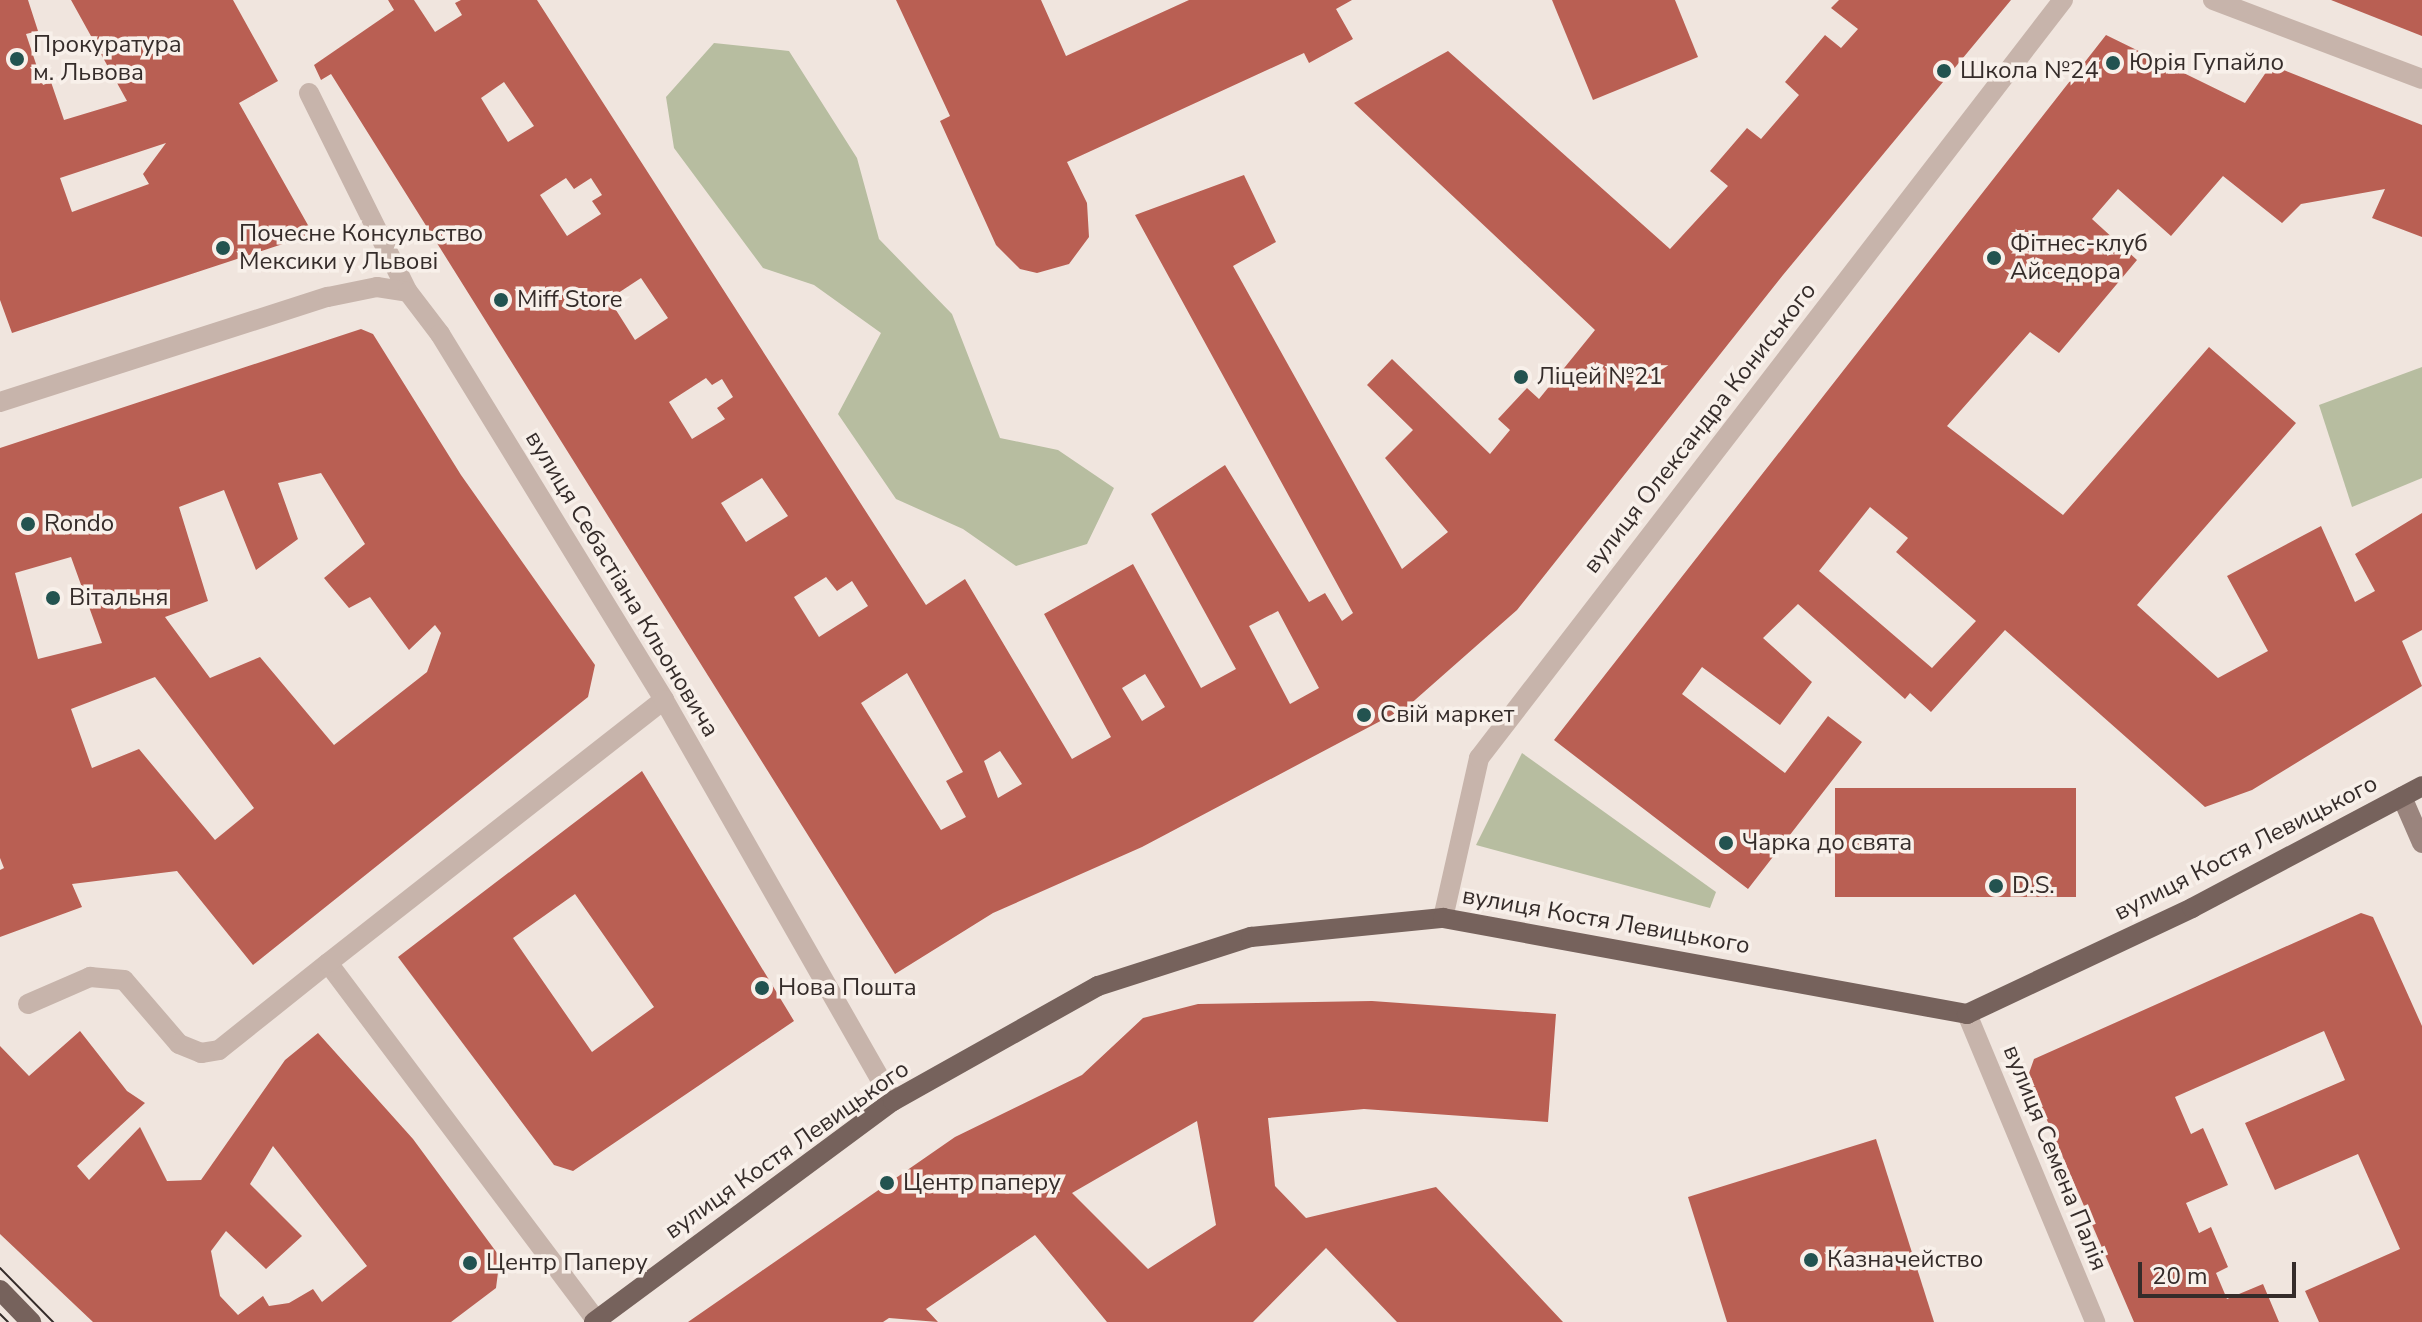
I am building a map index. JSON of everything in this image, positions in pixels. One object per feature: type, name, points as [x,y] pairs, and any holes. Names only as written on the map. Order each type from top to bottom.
[{"type":"main road","name":"вулиця Костя Левицького","points":[[595,1321],[893,1101],[1098,986],[1251,937],[1443,918],[1967,1014],[2192,908],[2422,786]]},
{"type":"main road","points":[[0,1290],[31,1322]]},
{"type":"street","name":"вулиця Олександра Кониського","points":[[1443,918],[1479,758],[2063,0]]},
{"type":"street","points":[[2213,0],[2422,79]]},
{"type":"street","name":"вулиця Себастіана Кльоновича","points":[[309,93],[408,292],[440,334],[664,700],[893,1101]]},
{"type":"street","points":[[0,402],[328,297],[377,287],[408,292]]},
{"type":"street","points":[[28,1004],[90,977],[124,980],[179,1044],[201,1053],[219,1050],[664,700]]},
{"type":"street","points":[[2402,797],[2422,843]]},
{"type":"street","points":[[328,963],[595,1321]]},
{"type":"street","name":"вулиця Семена Палія","points":[[1967,1014],[2095,1322]]},
{"type":"green space","points":[[714,43],[789,51],[857,158],[879,239],[952,314],[1000,438],[1058,450],[1114,488],[1087,544],[1016,566],[963,529],[896,499],[838,414],[881,333],[814,285],[763,268],[674,148],[666,97]]},
{"type":"green space","points":[[2422,367],[2422,478],[2352,507],[2319,405]]},
{"type":"green space","points":[[1522,753],[1716,892],[1710,908],[1476,845]]},
{"type":"building","points":[[0,0],[28,0],[38,31],[26,34],[43,85],[51,82],[64,120],[127,101],[71,0],[233,0],[278,81],[239,103],[313,234],[12,333],[0,300]],"holes":[[[166,143],[143,174],[149,184],[72,212],[60,178]]]},
{"type":"building","points":[[388,0],[414,0],[435,32],[462,15],[455,3],[461,0],[537,0],[926,605],[965,579],[1072,759],[1111,737],[1044,614],[1133,564],[1201,688],[1236,669],[1151,514],[1225,465],[1309,602],[1325,593],[1342,621],[1353,613],[1135,215],[1244,175],[1276,242],[1233,266],[1402,569],[1448,532],[1385,458],[1413,430],[1367,385],[1392,359],[1490,454],[1510,430],[1498,419],[1527,388],[1539,399],[1595,330],[1354,103],[1448,51],[1670,249],[1728,186],[1710,171],[1747,128],[1761,139],[1799,95],[1785,82],[1825,35],[1841,48],[1858,29],[1831,8],[1839,0],[2011,0],[1783,275],[1517,610],[1407,707],[1142,847],[993,913],[895,974],[331,74],[321,80],[314,65],[394,10]],"holes":[[[504,82],[534,126],[508,142],[481,98]],[[566,178],[574,189],[591,178],[602,195],[592,201],[601,214],[567,236],[540,195]],[[641,278],[668,318],[635,340],[609,299]],[[706,378],[712,385],[722,379],[733,397],[717,408],[725,419],[692,439],[669,402]],[[762,478],[788,516],[746,542],[721,503]],[[826,577],[837,591],[852,581],[868,606],[819,637],[794,597]],[[1278,611],[1319,688],[1290,704],[1249,626]],[[907,673],[963,772],[946,781],[966,817],[941,830],[861,703]],[[1145,674],[1165,707],[1142,721],[1122,688]],[[1000,751],[1022,784],[998,798],[984,761]]]},
{"type":"building","points":[[896,0],[1041,0],[1066,56],[1189,0],[1352,0],[1336,9],[1353,39],[1309,63],[1304,53],[1067,162],[1087,203],[1089,237],[1069,264],[1037,273],[1020,269],[996,245],[940,121],[950,116]]},
{"type":"building","points":[[1552,0],[1675,0],[1698,57],[1593,100]]},
{"type":"building","points":[[2331,0],[2422,0],[2422,36]]},
{"type":"building","points":[[2106,35],[2245,103],[2271,65],[2422,125],[2422,237],[2372,218],[2385,189],[2301,204],[2282,223],[2223,176],[2171,236],[2118,189],[2092,219],[2137,260],[2059,353],[2030,332],[1947,426],[2063,515],[2209,347],[2296,423],[2137,605],[2218,678],[2268,651],[2227,576],[2321,526],[2355,602],[2375,591],[2355,554],[2422,513],[2422,630],[2402,641],[2422,686],[2252,790],[2205,807],[2005,630],[1931,712],[1910,693],[1905,699],[1798,604],[1763,638],[1812,682],[1780,725],[1702,667],[1682,694],[1785,773],[1828,716],[1862,742],[1748,889],[1554,740]],"holes":[[[1870,507],[1908,538],[1896,552],[1976,621],[1932,668],[1819,571]]]},
{"type":"building","points":[[361,329],[373,334],[461,475],[595,665],[588,697],[253,965],[177,871],[72,884],[82,907],[0,937],[0,870],[4,868],[0,858],[0,448]],"holes":[[[321,473],[365,544],[324,578],[349,608],[370,597],[409,650],[435,625],[441,633],[427,672],[334,745],[260,657],[210,678],[165,617],[208,601],[179,507],[224,490],[256,570],[298,539],[278,483]],[[71,557],[102,643],[38,659],[15,573]],[[155,677],[254,808],[215,840],[139,749],[92,768],[71,709]]]},
{"type":"building","points":[[642,771],[794,1021],[573,1171],[554,1165],[398,957]],"holes":[[[575,894],[654,1007],[592,1052],[513,938]]]},
{"type":"building","points":[[1835,788],[2076,788],[2076,897],[1835,897]]},
{"type":"building","points":[[2361,913],[2373,917],[2422,1026],[2422,1322],[2319,1322],[2305,1291],[2400,1249],[2358,1154],[2275,1190],[2245,1123],[2345,1080],[2324,1031],[2175,1097],[2191,1134],[2203,1128],[2228,1185],[2186,1203],[2199,1233],[2211,1227],[2228,1267],[2216,1273],[2227,1299],[2263,1284],[2279,1322],[2134,1322],[2028,1076],[2034,1059]]},
{"type":"building","points":[[1372,1001],[1556,1014],[1548,1122],[1364,1109],[1268,1118],[1275,1186],[1306,1218],[1436,1187],[1563,1322],[1397,1322],[1326,1248],[1253,1322],[1107,1322],[1035,1235],[926,1309],[938,1322],[889,1318],[883,1322],[688,1322],[955,1137],[1082,1075],[1143,1018],[1198,1004]],"holes":[[[1197,1121],[1216,1225],[1148,1269],[1072,1193]]]},
{"type":"building","points":[[80,1031],[127,1091],[145,1103],[77,1166],[89,1180],[140,1127],[167,1181],[201,1180],[285,1060],[318,1033],[413,1139],[500,1257],[496,1288],[451,1322],[93,1322],[0,1234],[0,1046],[29,1076]],"holes":[[[273,1146],[367,1266],[322,1302],[313,1289],[289,1303],[269,1306],[263,1296],[238,1315],[220,1296],[211,1251],[226,1231],[266,1269],[302,1236],[250,1184]]]},
{"type":"building","name":"Казначейство","points":[[1876,1139],[1934,1322],[1727,1322],[1688,1197]]},
{"type":"tram line","points":[[0,1268],[53,1322]]},
{"type":"tram line","points":[[0,1314],[8,1322]]},
{"type":"place","name":"Прокуратура м. Львова","points":[[17,59]]},
{"type":"place","name":"Юрія Гупайло","points":[[2113,63]]},
{"type":"place","name":"Школа №24","points":[[1944,71]]},
{"type":"place","name":"Почесне Консульство Мексики у Львові","points":[[223,248]]},
{"type":"place","name":"Фітнес-клуб Айседора","points":[[1994,258]]},
{"type":"place","name":"Miff Store","points":[[501,300]]},
{"type":"place","name":"Ліцей №21","points":[[1521,377]]},
{"type":"place","name":"Rondo","points":[[28,524]]},
{"type":"place","name":"Вітальня","points":[[53,598]]},
{"type":"place","name":"Свiй маркет","points":[[1364,715]]},
{"type":"place","name":"Чарка до свята","points":[[1726,843]]},
{"type":"place","name":"D.S.","points":[[1996,886]]},
{"type":"place","name":"Нова Пошта","points":[[762,988]]},
{"type":"place","name":"Центр паперу","points":[[887,1183]]},
{"type":"place","name":"Казначейство","points":[[1811,1260]]},
{"type":"place","name":"Центр Паперу","points":[[470,1263]]}]
